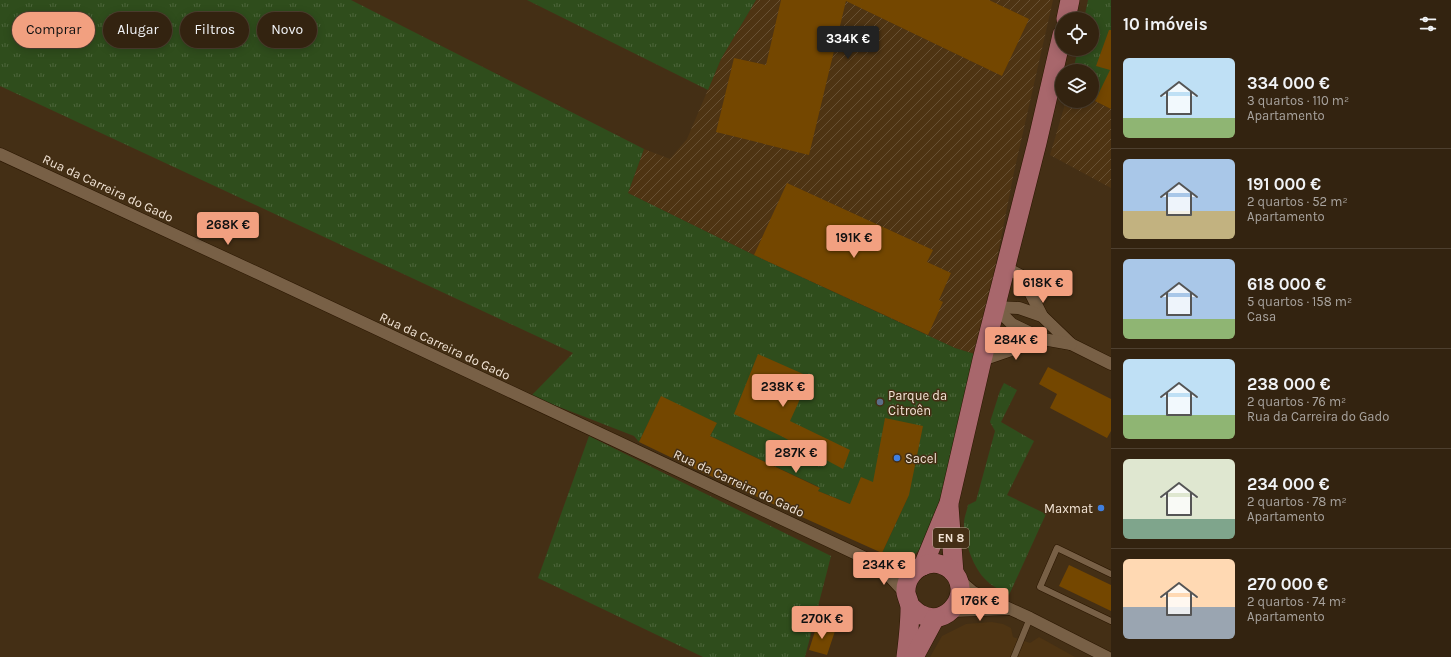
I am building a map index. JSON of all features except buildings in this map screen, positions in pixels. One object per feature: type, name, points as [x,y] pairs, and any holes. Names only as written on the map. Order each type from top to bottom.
[{"type":"main road","points":[[1067,12],[1070,0]]},
{"type":"main road","name":"EN 8","points":[[906,657],[909,579],[921,567],[949,503],[982,360],[1006,268],[1057,56]]},
{"type":"main road","name":"EN 8","points":[[949,503],[956,577]]},
{"type":"main road","name":"EN 8","points":[[914,657],[943,614],[956,605],[960,597],[961,589],[956,577],[948,567],[940,564],[931,564],[921,567]]},
{"type":"main road","points":[[908,600],[920,614],[927,617],[943,614]]},
{"type":"street","name":"Rua da Carreira do Gado","points":[[0,154],[274,280],[878,564]]},
{"type":"street","points":[[1006,268],[1022,276],[1042,316],[1071,344]]},
{"type":"street","points":[[995,307],[1019,308],[1042,316]]},
{"type":"street","points":[[995,307],[1012,324],[1043,339],[1071,344],[1111,364]]},
{"type":"street","points":[[982,360],[1043,339]]},
{"type":"street","points":[[878,564],[921,567]]},
{"type":"street","points":[[878,564],[908,600]]},
{"type":"street","points":[[956,577],[973,592],[1030,618],[1107,657]]},
{"type":"street","points":[[943,614],[1009,609]]},
{"type":"lane","points":[[1111,574],[1058,548],[1040,586],[1111,621]]},
{"type":"lane","points":[[1015,657],[1030,618]]},
{"type":"shaded area","points":[[756,0],[1053,0],[1014,172],[978,355],[955,348],[754,255],[628,193],[644,149],[670,159],[687,139],[721,59]]},
{"type":"shaded area","points":[[1099,103],[1111,109],[1111,188],[1050,155],[1064,108],[1099,108]]},
{"type":"shaded area","points":[[992,622],[1003,624],[1011,628],[1013,637],[1030,643],[1039,637],[1075,657],[930,657],[942,636],[966,624]]},
{"type":"green space","points":[[0,0],[351,0],[644,149],[628,193],[754,255],[955,348],[978,355],[950,470],[927,542],[910,559],[900,560],[885,557],[882,553],[908,497],[850,504],[818,491],[819,487],[710,436],[716,423],[661,397],[639,442],[634,436],[531,396],[573,353],[0,86]]},
{"type":"green space","points":[[527,0],[756,0],[721,59],[708,90]]},
{"type":"green space","points":[[1088,0],[1111,0],[1111,107],[1099,101],[1099,64],[1075,64],[1076,56],[1099,56],[1099,12],[1085,12]]},
{"type":"green space","points":[[1004,383],[1017,390],[1001,422],[1034,441],[1007,495],[1046,514],[1009,595],[989,583],[980,573],[972,559],[964,530],[964,518],[968,505],[976,501],[995,431],[990,422]]},
{"type":"green space","points":[[589,436],[831,556],[805,657],[703,657],[538,578]]},
{"type":"place","name":"Parque da Citroên","points":[[880,402]]},
{"type":"place","name":"Sacel","points":[[897,458]]},
{"type":"place","name":"Maxmat","points":[[1101,508]]}]
